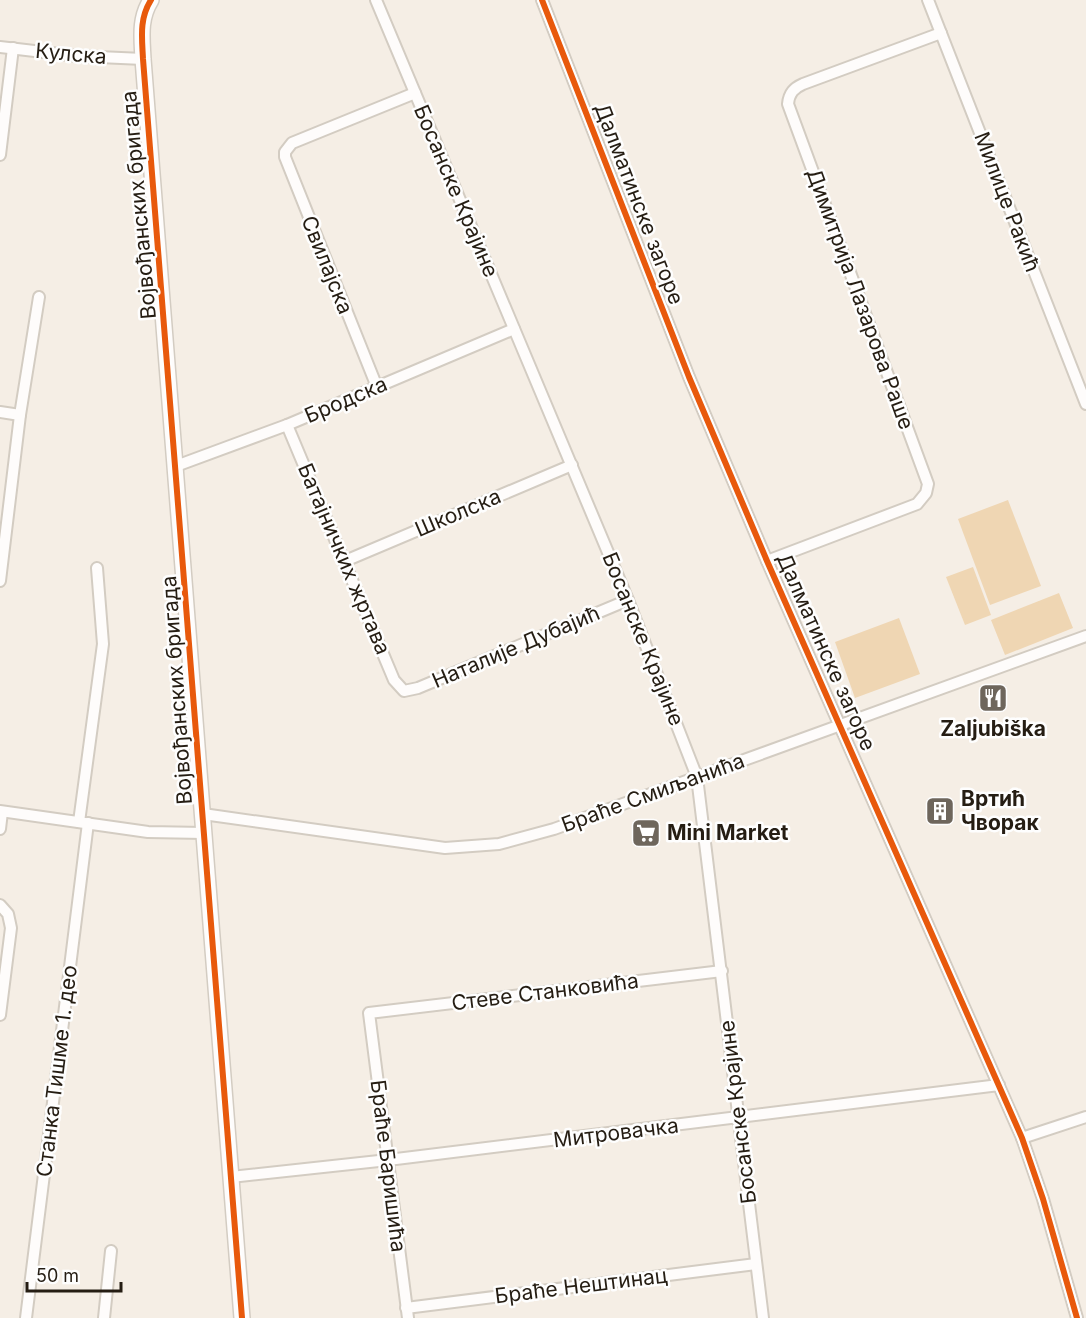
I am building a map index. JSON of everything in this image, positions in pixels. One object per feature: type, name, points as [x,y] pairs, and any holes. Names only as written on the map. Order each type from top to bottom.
[{"type":"street","name":"Војвођанских бригада","points":[[151,0],[141,28],[143,59],[242,1318]]},
{"type":"street","name":"Босанске Крајине","points":[[376,0],[628,600],[697,777],[763,1318]]},
{"type":"street","name":"Далматинске загоре","points":[[542,0],[688,377],[1022,1138],[1043,1199],[1077,1318]]},
{"type":"street","name":"Милице Ракић","points":[[928,0],[1086,404]]},
{"type":"street","name":"Димитрија Лазарова Раше","points":[[767,561],[916,504],[926,493],[928,484],[788,104],[792,91],[803,84],[941,33]]},
{"type":"street","name":"Кулска","points":[[0,47],[78,56],[143,59]]},
{"type":"street","points":[[0,155],[13,48]]},
{"type":"street","name":"Свилајска","points":[[377,387],[286,163],[285,152],[292,143],[415,93]]},
{"type":"street","points":[[0,581],[20,415],[39,297]]},
{"type":"street","name":"Бродска","points":[[176,466],[287,425],[514,329]]},
{"type":"street","points":[[0,412],[20,415]]},
{"type":"street","name":"Батајничких жртава","points":[[287,425],[394,680],[404,691]]},
{"type":"street","name":"Школска","points":[[345,561],[572,465]]},
{"type":"street","name":"Станка Тишме 1. део","points":[[26,1318],[103,644],[97,568]]},
{"type":"street","name":"Наталије Дубајић","points":[[404,691],[418,688],[628,600]]},
{"type":"street","name":"Браће Смиљанића","points":[[202,814],[420,846],[446,848],[479,846],[519,839],[554,829],[841,727],[1086,636]]},
{"type":"street","points":[[0,830],[1,812],[148,832],[204,833]]},
{"type":"street","points":[[0,905],[8,914],[11,928],[0,1015]]},
{"type":"street","name":"Стеве Станковића","points":[[369,1013],[722,971]]},
{"type":"street","name":"Браће Баришића","points":[[369,1013],[407,1313]]},
{"type":"street","name":"Митровачка","points":[[231,1177],[740,1118],[999,1085]]},
{"type":"street","points":[[1022,1138],[1086,1117]]},
{"type":"street","points":[[104,1318],[111,1251]]},
{"type":"street","name":"Браће Нештинац","points":[[407,1313],[756,1264]]},
{"type":"shaded area","points":[[1008,500],[1041,586],[990,605],[958,519]]},
{"type":"shaded area","points":[[973,567],[991,615],[965,625],[946,577]]},
{"type":"shaded area","points":[[1059,593],[1073,628],[1005,655],[991,620]]},
{"type":"shaded area","points":[[899,618],[920,674],[855,698],[835,642]]},
{"type":"cycle path","points":[[151,0],[143,21],[143,59],[242,1318]]},
{"type":"cycle path","points":[[542,0],[689,377],[767,561],[1022,1138],[1043,1199],[1077,1318]]},
{"type":"place","name":"Zaljubiška","points":[[993,698]]},
{"type":"place","name":"Вртић Чворак","points":[[940,811]]},
{"type":"place","name":"Mini Market","points":[[646,833]]}]
